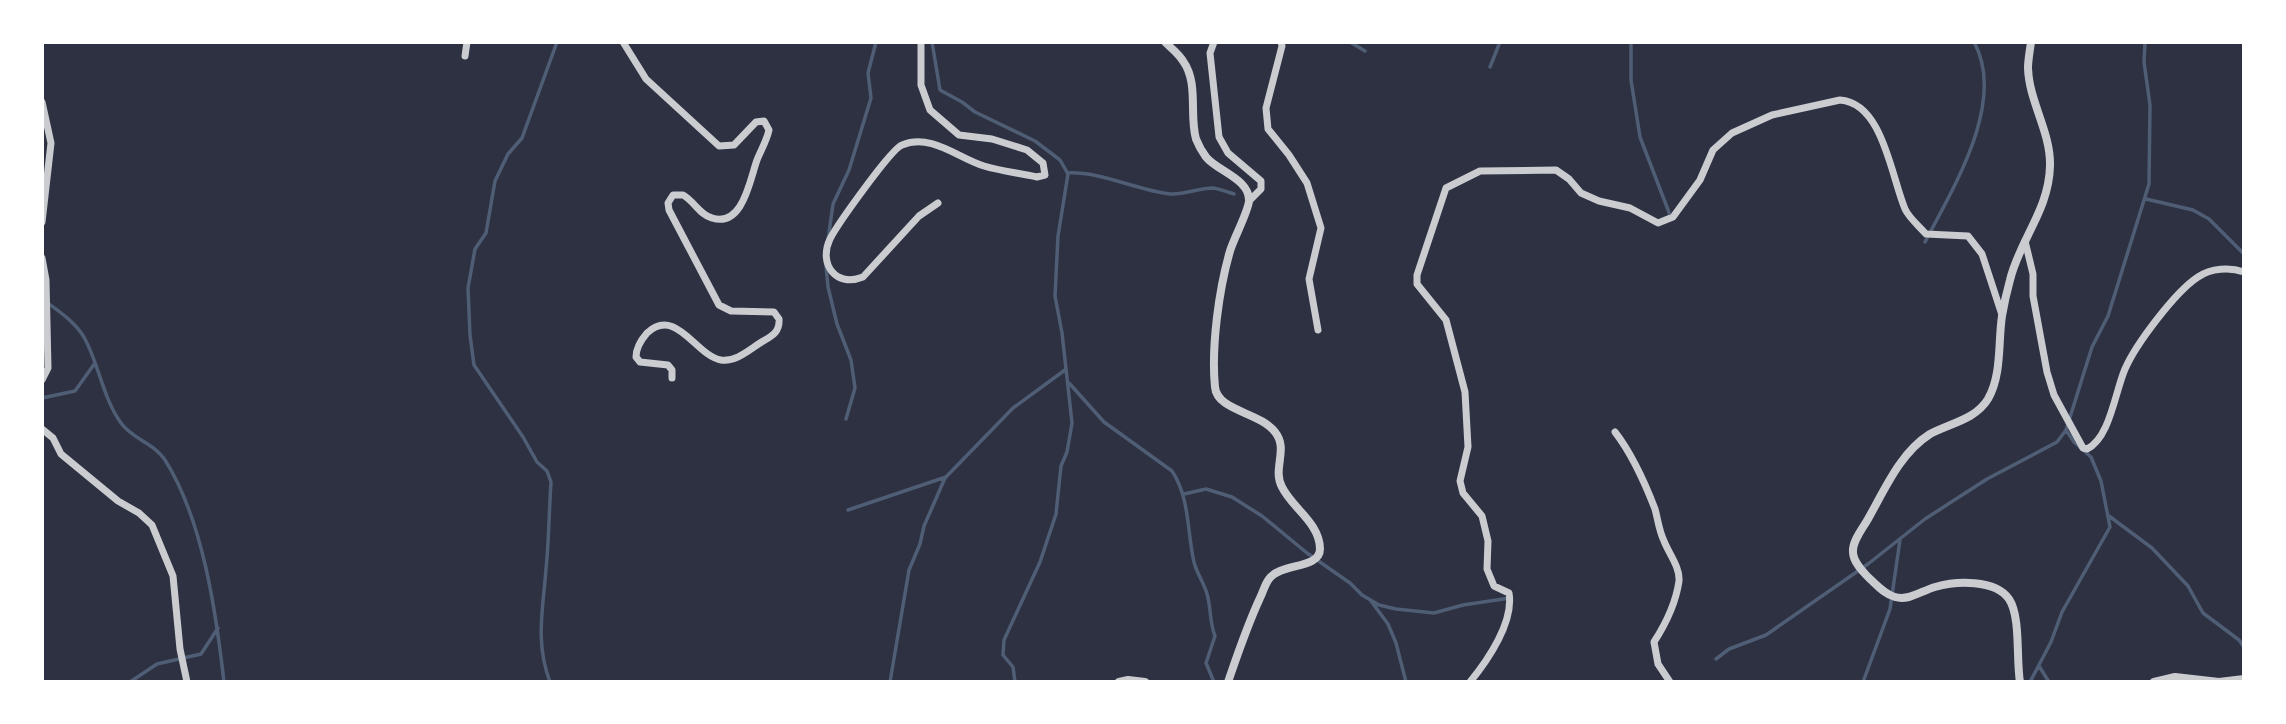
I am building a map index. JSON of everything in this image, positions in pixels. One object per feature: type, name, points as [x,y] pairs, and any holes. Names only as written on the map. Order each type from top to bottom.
[{"type":"street","points":[[465,56],[467,42]]},
{"type":"street","points":[[623,42],[646,79],[719,146],[738,142],[756,122],[764,121],[769,130],[748,190],[739,207],[730,216],[719,220],[712,218],[683,195],[673,195],[668,204],[719,305],[731,311],[774,312],[779,319],[779,329],[737,358],[723,360],[709,355],[681,330],[670,326],[656,327],[640,342],[635,357],[644,363],[668,365],[672,378]]},
{"type":"street","points":[[921,42],[921,85],[930,110],[959,135],[992,139],[1027,150],[1040,159],[1046,170],[1045,175],[1037,177],[984,166],[928,142],[904,144],[896,148],[884,162],[830,239],[826,252],[833,273],[843,280],[853,281],[863,277],[919,216],[939,204]]},
{"type":"street","points":[[1165,42],[1184,62],[1190,76],[1196,138],[1206,158],[1239,182],[1249,201]]},
{"type":"street","points":[[1214,42],[1210,53],[1219,137],[1228,153],[1261,181],[1261,190],[1249,201],[1230,252],[1221,288],[1217,322],[1216,393],[1224,404],[1264,420],[1278,434],[1282,450],[1277,472],[1282,488],[1302,510],[1315,533],[1320,551],[1313,562],[1282,569],[1269,578],[1243,635],[1228,682]]},
{"type":"street","points":[[1281,42],[1266,108],[1268,129],[1307,183],[1321,228],[1309,279],[1318,330]]},
{"type":"street","points":[[2020,682],[2015,615],[2010,600],[2001,590],[1986,585],[1961,583],[1935,587],[1912,597],[1896,598],[1885,593],[1867,576],[1857,565],[1853,552],[1856,540],[1887,482],[1903,460],[1929,435],[1979,410],[1988,398],[1996,379],[2002,316],[2011,277],[2025,241],[2038,219],[2049,186],[2049,147],[2028,70],[2031,42]]},
{"type":"street","points":[[1470,682],[1490,657],[1511,606],[1509,593],[1494,586],[1490,577],[1487,569],[1488,541],[1482,516],[1463,494],[1460,481],[1468,447],[1465,392],[1446,320],[1417,284],[1417,275],[1446,188],[1480,171],[1556,170],[1569,178],[1581,193],[1599,201],[1630,208],[1658,223],[1673,217],[1700,180],[1713,150],[1732,133],[1772,115],[1840,100],[1849,101],[1858,104],[1870,118],[1888,154],[1906,211],[1926,234],[1968,236],[1982,254],[2002,316]]},
{"type":"street","points":[[42,102],[51,143],[42,222]]},
{"type":"street","points":[[1553,180],[1556,170]]},
{"type":"street","points":[[2025,241],[2033,274],[2033,296],[2048,372],[2062,410],[2082,448],[2087,449],[2096,444],[2106,424],[2127,366],[2176,297],[2199,276],[2215,270],[2236,269],[2244,272]]},
{"type":"street","points":[[42,258],[46,280],[48,368],[42,380]]},
{"type":"street","points":[[42,429],[53,438],[61,454],[152,525],[173,576],[183,673],[187,682]]},
{"type":"street","points":[[1615,432],[1625,445],[1645,487],[1663,540],[1679,573],[1673,601],[1654,642],[1658,664],[1670,682]]},
{"type":"street","points":[[2154,682],[2175,677],[2219,682],[2244,679]]},
{"type":"street","points":[[1119,682],[1145,682]]},
{"type":"waterway","points":[[550,682],[545,667],[541,626],[551,482],[547,471],[537,462],[474,365],[468,288],[475,249],[486,233],[495,181],[508,154],[522,138],[557,42]]},
{"type":"waterway","points":[[828,240],[833,204],[849,170],[871,98],[868,73],[876,42]]},
{"type":"waterway","points":[[932,42],[940,90],[975,112],[1035,141],[1060,160],[1068,174],[1058,236],[1055,296],[1072,423],[1067,452],[1061,466],[1056,514],[1040,562],[1004,640],[1003,655],[1013,667],[1015,682]]},
{"type":"waterway","points":[[1350,42],[1365,51]]},
{"type":"waterway","points":[[1490,67],[1500,42]]},
{"type":"waterway","points":[[1631,42],[1631,80],[1640,137],[1670,215]]},
{"type":"waterway","points":[[1925,242],[1962,171],[1980,117],[1984,91],[1983,66],[1974,42]]},
{"type":"waterway","points":[[2030,682],[2051,642],[2062,612],[2110,527],[2101,481],[2091,457],[2074,442],[2066,430],[2092,347],[2108,316],[2149,184],[2150,105],[2144,62],[2145,42]]},
{"type":"waterway","points":[[42,141],[42,151]]},
{"type":"waterway","points":[[1067,173],[1092,175],[1170,194],[1213,188],[1234,194]]},
{"type":"waterway","points":[[2146,199],[2193,210],[2209,219],[2244,254]]},
{"type":"waterway","points":[[826,266],[828,287],[837,324],[851,360],[855,388],[846,419]]},
{"type":"waterway","points":[[42,299],[77,327],[90,349],[110,403],[121,423],[160,454],[178,484],[189,510],[206,567],[224,682]]},
{"type":"waterway","points":[[42,398],[75,391],[95,363]]},
{"type":"waterway","points":[[890,682],[909,570],[945,478],[1013,408],[1065,370]]},
{"type":"waterway","points":[[1069,383],[1104,422],[1172,471],[1178,481],[1185,504],[1194,562],[1207,593],[1215,636],[1206,663],[1214,682]]},
{"type":"waterway","points":[[1716,659],[1729,649],[1766,635],[1868,564],[1925,519],[1987,479],[2057,442],[2066,430]]},
{"type":"waterway","points":[[848,510],[946,477]]},
{"type":"waterway","points":[[1184,494],[1206,489],[1232,497],[1262,516],[1362,595],[1379,605],[1434,613],[1463,605],[1510,598]]},
{"type":"waterway","points":[[2109,516],[2152,548],[2188,586],[2203,613],[2239,640],[2244,647]]},
{"type":"waterway","points":[[1863,682],[1890,609],[1900,540]]},
{"type":"waterway","points":[[1371,601],[1388,624],[1406,682]]},
{"type":"waterway","points":[[130,682],[157,664],[201,654],[218,628]]},
{"type":"waterway","points":[[2039,666],[2049,682]]}]
